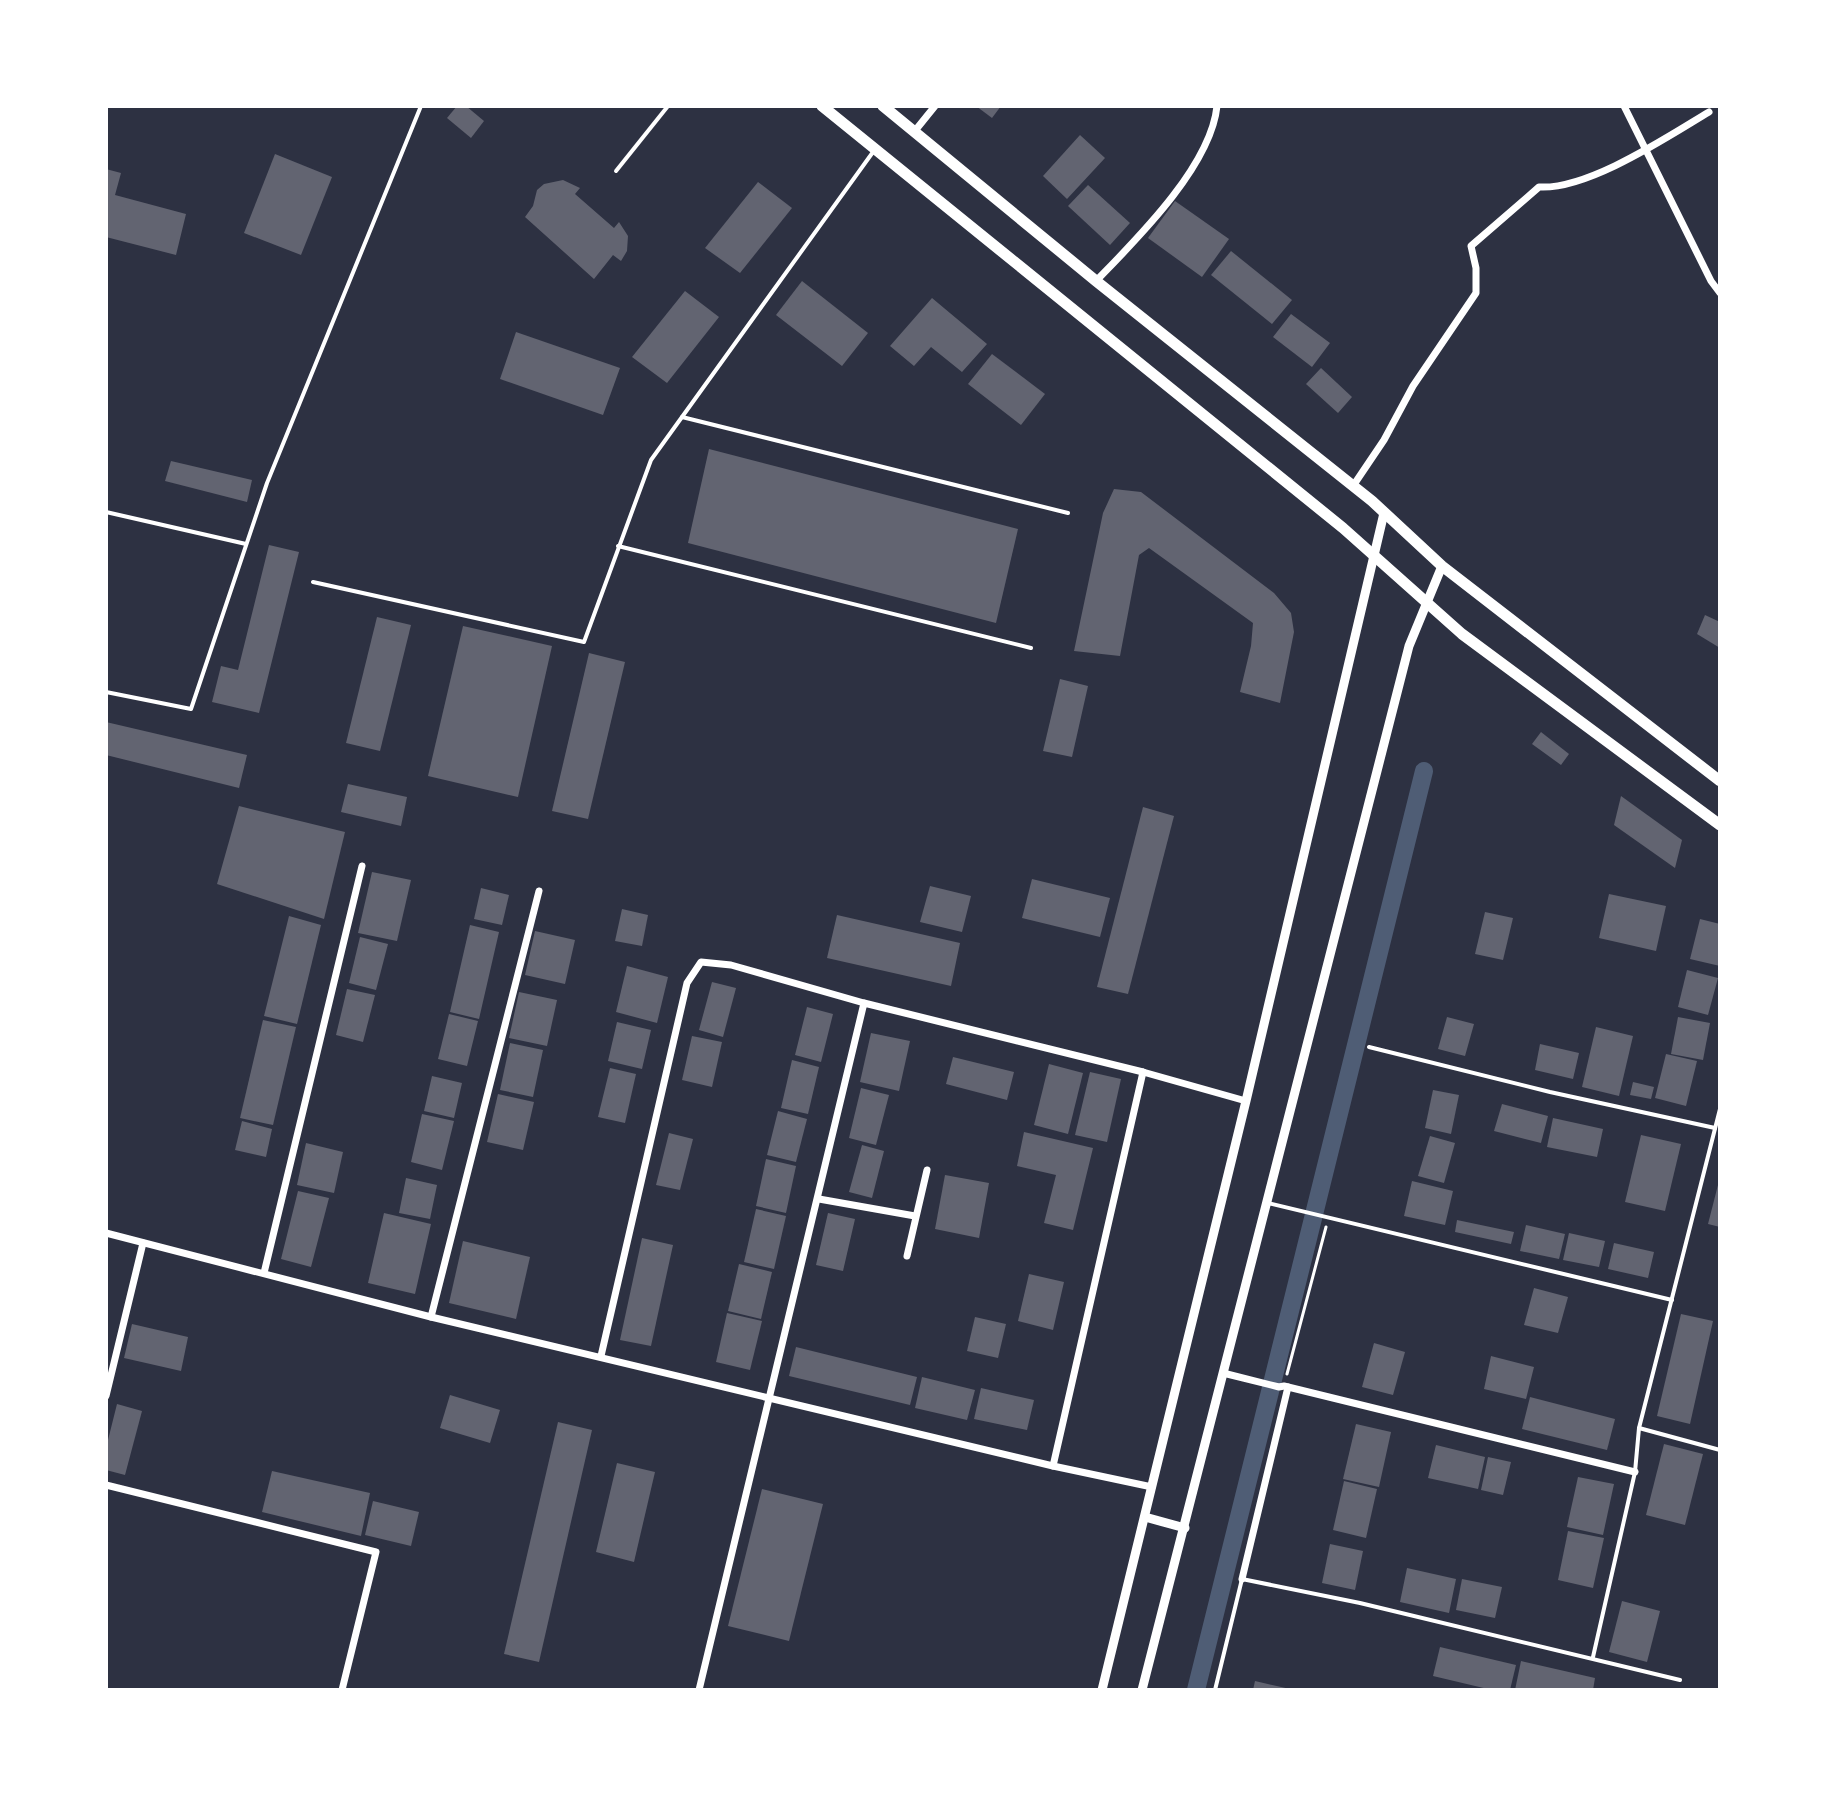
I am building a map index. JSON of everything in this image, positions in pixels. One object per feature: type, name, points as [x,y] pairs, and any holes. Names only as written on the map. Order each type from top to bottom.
[{"type":"main road","points":[[822,106],[1103,331],[1373,554],[1462,634],[1720,825]]},
{"type":"main road","points":[[883,106],[1353,486],[1442,566],[1720,781]]},
{"type":"street","points":[[914,132],[935,106]]},
{"type":"street","points":[[1096,281],[1140,236],[1180,185],[1215,127],[1217,106]]},
{"type":"street","points":[[1624,106],[1711,281],[1720,293]]},
{"type":"street","points":[[1353,486],[1384,440],[1413,386],[1476,293],[1476,268],[1471,246],[1539,187],[1556,188],[1584,179],[1645,151],[1709,112]]},
{"type":"street","points":[[1102,1690],[1246,1101],[1384,513]]},
{"type":"street","points":[[1142,1690],[1409,646],[1442,566]]},
{"type":"street","points":[[264,1273],[362,866]]},
{"type":"street","points":[[431,1317],[539,891]]},
{"type":"street","points":[[601,1356],[687,983],[701,962],[731,965],[864,1003],[1143,1072],[1246,1101]]},
{"type":"street","points":[[699,1690],[864,1003]]},
{"type":"street","points":[[1053,1466],[1143,1072]]},
{"type":"street","points":[[907,1256],[927,1170]]},
{"type":"street","points":[[819,1199],[915,1216]]},
{"type":"street","points":[[106,1233],[431,1317],[1152,1487]]},
{"type":"street","points":[[106,1396],[143,1243]]},
{"type":"street","points":[[1223,1373],[1635,1472]]},
{"type":"street","points":[[1242,1579],[1283,1386]]},
{"type":"street","points":[[106,1485],[376,1552],[342,1690]]},
{"type":"street","points":[[1145,1517],[1185,1528]]},
{"type":"lane","points":[[106,692],[191,709],[277,459],[421,106]]},
{"type":"lane","points":[[616,171],[668,106]]},
{"type":"lane","points":[[313,582],[584,642],[651,460],[874,150]]},
{"type":"lane","points":[[681,417],[1068,513]]},
{"type":"lane","points":[[106,512],[246,544]]},
{"type":"lane","points":[[618,546],[1031,648]]},
{"type":"lane","points":[[1369,1047],[1550,1092],[1715,1128]]},
{"type":"lane","points":[[1593,1657],[1635,1472],[1639,1428],[1720,1109]]},
{"type":"lane","points":[[1266,1202],[1672,1300]]},
{"type":"lane","points":[[1639,1428],[1720,1450]]},
{"type":"lane","points":[[1215,1690],[1242,1579],[1593,1657],[1680,1680]]},
{"type":"path","points":[[1283,1386],[1328,1219]]},
{"type":"building","points":[[457,106],[466,106],[484,121],[471,138],[447,118]]},
{"type":"building","points":[[976,106],[1001,106],[992,118]]},
{"type":"building","points":[[1080,135],[1105,158],[1067,199],[1043,176]]},
{"type":"building","points":[[275,154],[332,177],[301,255],[244,233]]},
{"type":"building","points":[[106,169],[121,173],[115,195],[186,214],[176,255],[106,237]]},
{"type":"building","points":[[563,180],[580,188],[575,194],[614,228],[619,222],[628,236],[627,251],[621,261],[613,255],[594,279],[525,217],[533,206],[537,190],[544,184]]},
{"type":"building","points":[[758,182],[792,208],[740,273],[705,248]]},
{"type":"building","points":[[1088,185],[1130,223],[1110,245],[1068,206]]},
{"type":"building","points":[[1175,201],[1229,239],[1202,277],[1148,238]]},
{"type":"building","points":[[1231,251],[1292,300],[1272,324],[1211,275]]},
{"type":"building","points":[[802,281],[868,333],[842,366],[776,315]]},
{"type":"building","points":[[685,291],[719,317],[667,383],[632,357]]},
{"type":"building","points":[[932,298],[987,344],[962,372],[931,347],[914,366],[890,346]]},
{"type":"building","points":[[1291,314],[1330,343],[1312,367],[1273,337]]},
{"type":"building","points":[[516,332],[620,368],[603,415],[500,379]]},
{"type":"building","points":[[992,354],[1045,394],[1021,425],[968,384]]},
{"type":"building","points":[[1321,368],[1352,397],[1338,413],[1306,384]]},
{"type":"building","points":[[709,449],[1018,529],[996,623],[688,543]]},
{"type":"building","points":[[171,461],[252,480],[247,502],[165,481]]},
{"type":"building","points":[[1114,489],[1141,492],[1274,593],[1291,613],[1294,632],[1280,703],[1240,692],[1253,623],[1149,548],[1139,555],[1120,656],[1074,651],[1103,513]]},
{"type":"building","points":[[269,545],[299,552],[259,713],[212,702],[221,666],[238,670]]},
{"type":"building","points":[[1705,615],[1720,622],[1720,648],[1697,634]]},
{"type":"building","points":[[377,617],[411,625],[380,751],[346,743]]},
{"type":"building","points":[[463,626],[552,646],[518,797],[428,776]]},
{"type":"building","points":[[589,653],[625,662],[588,819],[552,811]]},
{"type":"building","points":[[1060,679],[1088,686],[1072,757],[1043,751]]},
{"type":"building","points":[[106,722],[247,755],[239,788],[106,755]]},
{"type":"building","points":[[1541,732],[1569,754],[1561,765],[1532,744]]},
{"type":"building","points":[[348,784],[407,797],[401,826],[341,812]]},
{"type":"building","points":[[1621,796],[1682,840],[1675,868],[1614,825]]},
{"type":"building","points":[[239,806],[345,832],[324,919],[217,884]]},
{"type":"building","points":[[1143,807],[1174,816],[1128,994],[1097,987]]},
{"type":"building","points":[[372,872],[411,880],[397,941],[358,933]]},
{"type":"building","points":[[1032,879],[1110,898],[1100,937],[1022,918]]},
{"type":"building","points":[[930,886],[971,896],[962,932],[920,922]]},
{"type":"building","points":[[481,888],[509,895],[502,925],[474,919]]},
{"type":"building","points":[[1609,894],[1666,906],[1656,951],[1599,938]]},
{"type":"building","points":[[622,909],[648,915],[642,946],[615,941]]},
{"type":"building","points":[[1485,912],[1513,918],[1503,960],[1475,954]]},
{"type":"building","points":[[837,915],[960,943],[951,986],[827,958]]},
{"type":"building","points":[[289,916],[321,925],[297,1024],[264,1016]]},
{"type":"building","points":[[1700,919],[1720,924],[1720,966],[1690,959]]},
{"type":"building","points":[[470,925],[499,932],[479,1019],[450,1012]]},
{"type":"building","points":[[535,931],[575,940],[565,984],[525,975]]},
{"type":"building","points":[[360,937],[388,944],[376,990],[349,983]]},
{"type":"building","points":[[627,966],[668,977],[657,1023],[616,1012]]},
{"type":"building","points":[[1687,970],[1718,978],[1708,1015],[1678,1007]]},
{"type":"building","points":[[712,982],[736,988],[723,1037],[699,1030]]},
{"type":"building","points":[[347,989],[375,995],[363,1042],[336,1035]]},
{"type":"building","points":[[519,992],[557,1000],[547,1046],[509,1038]]},
{"type":"building","points":[[807,1007],[833,1014],[821,1062],[795,1055]]},
{"type":"building","points":[[449,1014],[478,1021],[467,1066],[438,1059]]},
{"type":"building","points":[[1447,1017],[1474,1024],[1465,1056],[1438,1049]]},
{"type":"building","points":[[1678,1017],[1710,1023],[1703,1060],[1671,1054]]},
{"type":"building","points":[[263,1020],[296,1027],[273,1125],[240,1118]]},
{"type":"building","points":[[617,1022],[651,1030],[642,1069],[608,1061]]},
{"type":"building","points":[[1596,1027],[1633,1036],[1619,1096],[1582,1087]]},
{"type":"building","points":[[871,1033],[910,1041],[899,1091],[860,1082]]},
{"type":"building","points":[[692,1036],[722,1042],[712,1087],[682,1080]]},
{"type":"building","points":[[510,1043],[543,1050],[533,1097],[500,1090]]},
{"type":"building","points":[[1540,1044],[1579,1053],[1573,1079],[1535,1070]]},
{"type":"building","points":[[1666,1054],[1697,1061],[1686,1106],[1655,1098]]},
{"type":"building","points":[[953,1057],[1014,1072],[1007,1100],[946,1084]]},
{"type":"building","points":[[792,1060],[819,1067],[808,1114],[781,1108]]},
{"type":"building","points":[[1049,1064],[1083,1073],[1068,1134],[1034,1125]]},
{"type":"building","points":[[610,1068],[636,1074],[625,1123],[598,1117]]},
{"type":"building","points":[[1090,1072],[1121,1079],[1107,1142],[1075,1135]]},
{"type":"building","points":[[432,1076],[462,1083],[454,1118],[424,1111]]},
{"type":"building","points":[[1633,1082],[1654,1087],[1651,1099],[1630,1095]]},
{"type":"building","points":[[861,1088],[889,1095],[876,1145],[849,1138]]},
{"type":"building","points":[[1433,1090],[1459,1095],[1451,1134],[1425,1128]]},
{"type":"building","points":[[498,1094],[534,1102],[523,1150],[487,1142]]},
{"type":"building","points":[[1502,1104],[1548,1116],[1541,1143],[1494,1131]]},
{"type":"building","points":[[778,1111],[807,1119],[796,1162],[767,1155]]},
{"type":"building","points":[[422,1114],[454,1121],[442,1170],[411,1162]]},
{"type":"building","points":[[1553,1118],[1603,1129],[1597,1157],[1547,1147]]},
{"type":"building","points":[[242,1121],[272,1129],[266,1157],[235,1150]]},
{"type":"building","points":[[1024,1132],[1093,1148],[1073,1230],[1044,1223],[1056,1175],[1017,1166]]},
{"type":"building","points":[[669,1133],[693,1139],[680,1190],[656,1185]]},
{"type":"building","points":[[1641,1135],[1681,1144],[1665,1211],[1625,1202]]},
{"type":"building","points":[[1430,1136],[1455,1143],[1444,1183],[1418,1176]]},
{"type":"building","points":[[306,1143],[343,1152],[334,1193],[297,1185]]},
{"type":"building","points":[[862,1145],[884,1151],[872,1198],[849,1192]]},
{"type":"building","points":[[766,1159],[796,1166],[786,1213],[756,1206]]},
{"type":"building","points":[[945,1175],[989,1183],[979,1238],[935,1229]]},
{"type":"building","points":[[406,1178],[437,1185],[430,1219],[399,1213]]},
{"type":"building","points":[[1412,1181],[1453,1191],[1445,1225],[1404,1216]]},
{"type":"building","points":[[1720,1181],[1720,1227],[1708,1224]]},
{"type":"building","points":[[298,1191],[329,1198],[311,1267],[281,1259]]},
{"type":"building","points":[[756,1209],[786,1216],[774,1269],[744,1262]]},
{"type":"building","points":[[384,1213],[431,1224],[415,1294],[368,1283]]},
{"type":"building","points":[[828,1213],[855,1219],[843,1271],[816,1265]]},
{"type":"building","points":[[1457,1220],[1514,1232],[1511,1244],[1455,1232]]},
{"type":"building","points":[[1526,1225],[1565,1234],[1559,1259],[1520,1251]]},
{"type":"building","points":[[1569,1233],[1605,1241],[1599,1267],[1563,1260]]},
{"type":"building","points":[[642,1238],[673,1245],[651,1346],[620,1340]]},
{"type":"building","points":[[463,1241],[530,1257],[516,1319],[449,1303]]},
{"type":"building","points":[[1614,1243],[1654,1252],[1648,1278],[1608,1269]]},
{"type":"building","points":[[739,1264],[772,1272],[761,1319],[728,1311]]},
{"type":"building","points":[[1029,1274],[1064,1282],[1053,1330],[1018,1321]]},
{"type":"building","points":[[1534,1288],[1568,1297],[1558,1333],[1524,1325]]},
{"type":"building","points":[[727,1313],[762,1321],[750,1370],[716,1362]]},
{"type":"building","points":[[1681,1314],[1713,1321],[1690,1424],[1657,1416]]},
{"type":"building","points":[[975,1317],[1006,1324],[998,1358],[967,1351]]},
{"type":"building","points":[[132,1324],[188,1337],[181,1371],[124,1358]]},
{"type":"building","points":[[1374,1343],[1405,1352],[1393,1395],[1362,1387]]},
{"type":"building","points":[[796,1347],[917,1377],[910,1405],[789,1376]]},
{"type":"building","points":[[1491,1356],[1534,1367],[1526,1399],[1484,1389]]},
{"type":"building","points":[[922,1377],[975,1390],[967,1420],[915,1408]]},
{"type":"building","points":[[981,1388],[1034,1400],[1027,1430],[974,1419]]},
{"type":"building","points":[[450,1395],[500,1410],[490,1443],[440,1428]]},
{"type":"building","points":[[1530,1397],[1615,1419],[1607,1450],[1522,1429]]},
{"type":"building","points":[[117,1404],[142,1411],[125,1475],[106,1470],[106,1448]]},
{"type":"building","points":[[558,1422],[592,1430],[539,1662],[504,1654]]},
{"type":"building","points":[[1356,1424],[1391,1432],[1379,1487],[1343,1479]]},
{"type":"building","points":[[1664,1444],[1703,1454],[1685,1525],[1646,1515]]},
{"type":"building","points":[[1436,1445],[1485,1457],[1478,1489],[1428,1478]]},
{"type":"building","points":[[1488,1457],[1511,1462],[1503,1495],[1481,1490]]},
{"type":"building","points":[[617,1463],[655,1472],[634,1562],[596,1552]]},
{"type":"building","points":[[272,1471],[370,1493],[361,1536],[262,1512]]},
{"type":"building","points":[[1578,1477],[1614,1484],[1603,1535],[1567,1527]]},
{"type":"building","points":[[1344,1481],[1377,1489],[1366,1538],[1333,1530]]},
{"type":"building","points":[[762,1489],[823,1504],[789,1641],[728,1626]]},
{"type":"building","points":[[373,1501],[419,1512],[411,1546],[365,1535]]},
{"type":"building","points":[[1568,1531],[1604,1538],[1593,1588],[1558,1580]]},
{"type":"building","points":[[1330,1544],[1363,1551],[1355,1590],[1322,1583]]},
{"type":"building","points":[[1407,1568],[1456,1579],[1449,1613],[1400,1602]]},
{"type":"building","points":[[1462,1579],[1502,1587],[1495,1618],[1456,1610]]},
{"type":"building","points":[[1622,1601],[1660,1611],[1647,1662],[1609,1652]]},
{"type":"building","points":[[1440,1647],[1516,1665],[1510,1690],[1492,1690],[1433,1676]]},
{"type":"building","points":[[1521,1661],[1595,1678],[1593,1690],[1515,1690]]},
{"type":"building","points":[[1255,1681],[1290,1689],[1290,1690],[1253,1690]]},
{"type":"waterway","points":[[1196,1690],[1424,771]]}]
